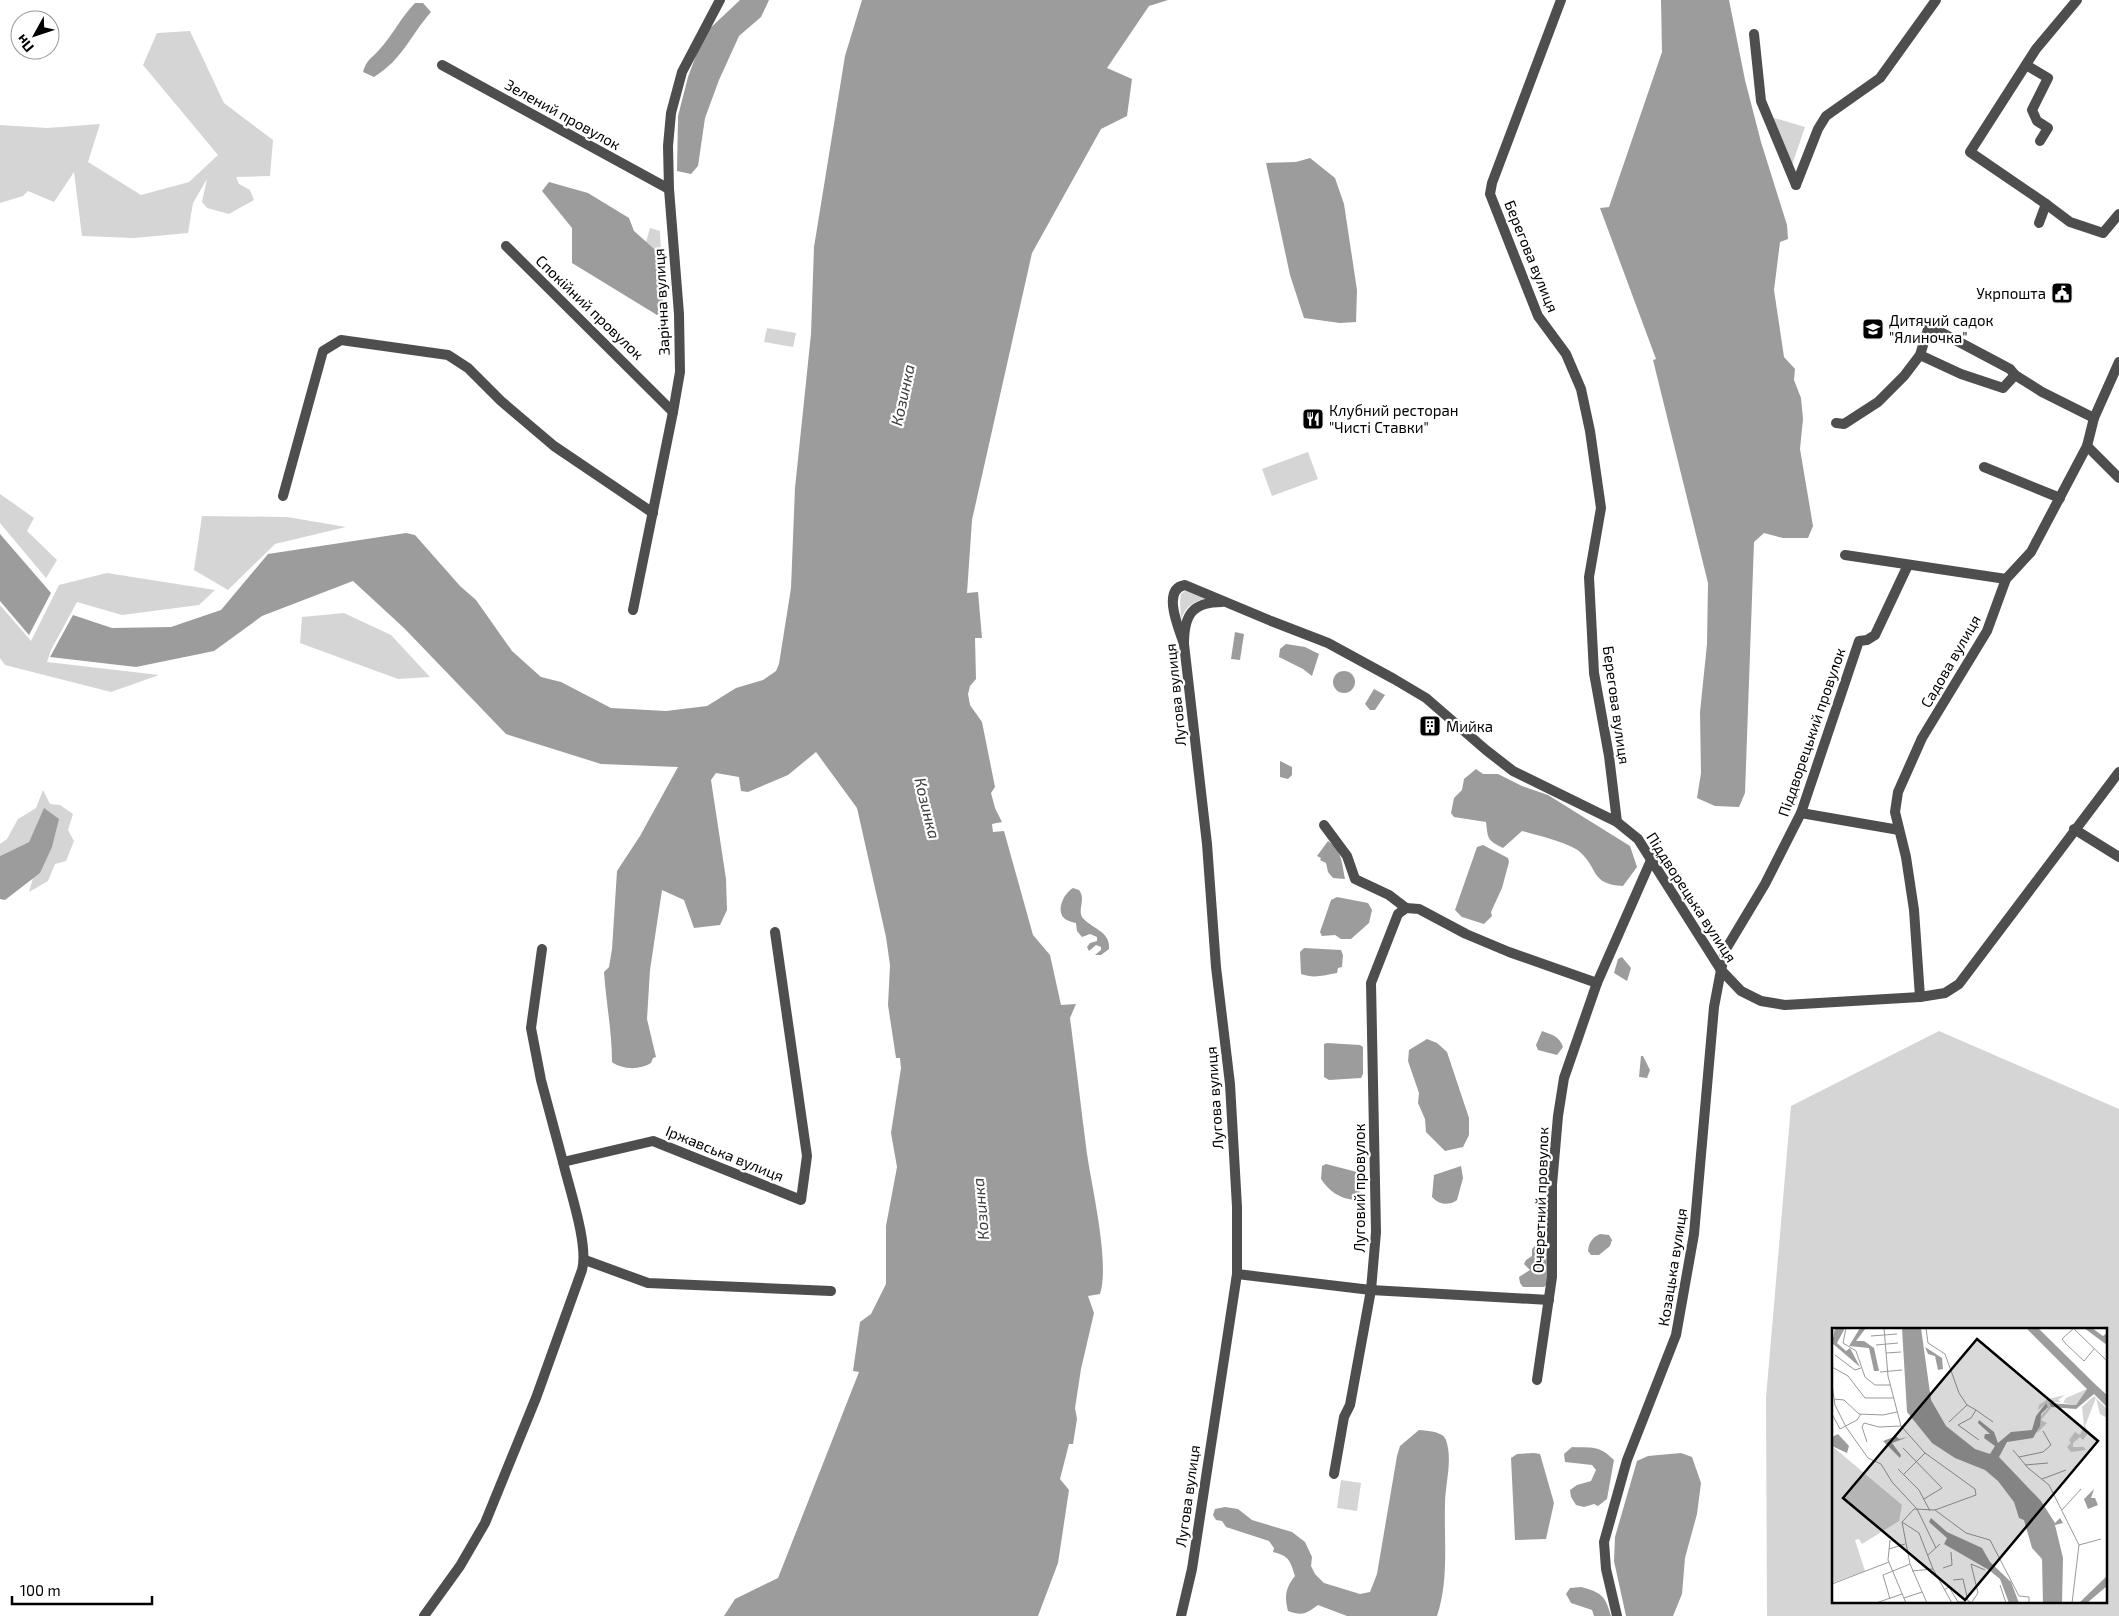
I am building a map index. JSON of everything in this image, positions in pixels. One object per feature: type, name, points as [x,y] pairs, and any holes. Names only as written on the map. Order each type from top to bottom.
[{"type":"street","name":"Зарічна вулиця","points":[[633,610],[680,372],[668,146],[675,96],[682,72],[720,0]]},
{"type":"street","name":"Берегова вулиця","points":[[1560,0],[1492,183],[1490,194],[1538,316],[1566,354],[1581,389],[1590,431],[1601,508],[1589,577],[1594,673],[1609,756],[1617,822]]},
{"type":"street","points":[[1754,34],[1761,101],[1796,185],[1818,129],[1826,116],[1880,78],[1936,0]]},
{"type":"street","points":[[2077,0],[2036,49],[1970,152],[2070,222],[2103,233],[2119,214]]},
{"type":"street","name":"Зелений провулок","points":[[442,65],[669,189]]},
{"type":"street","points":[[2026,65],[2048,78],[2032,110],[2037,121],[2048,128],[2040,141]]},
{"type":"street","points":[[2039,223],[2046,204]]},
{"type":"street","name":"Спокійний провулок","points":[[506,246],[673,412]]},
{"type":"street","points":[[1836,423],[1844,424],[1878,402],[1920,355],[1929,326],[2010,369],[2015,375],[2042,392],[2094,418]]},
{"type":"street","points":[[283,496],[323,351],[341,340],[448,355],[468,368],[501,401],[554,446],[653,513]]},
{"type":"street","points":[[1920,355],[1961,374],[2003,388],[2015,375]]},
{"type":"street","name":"Садова вулиця","points":[[1920,997],[1914,910],[1906,857],[1895,812],[1898,792],[1922,738],[1988,632],[2006,579],[2031,552],[2087,446],[2094,418],[2119,362]]},
{"type":"street","points":[[2087,446],[2119,478]]},
{"type":"street","points":[[1984,467],[2060,498]]},
{"type":"street","points":[[1845,555],[2006,579]]},
{"type":"street","name":"Піддворецький провулок","points":[[1721,970],[1726,949],[1765,884],[1801,813],[1859,641],[1867,640],[1875,635],[1908,565]]},
{"type":"street","name":"Піддворецька вулиця","points":[[1184,644],[1173,608],[1173,595],[1177,588],[1182,585],[1189,586],[1328,643],[1426,698],[1513,771],[1617,822],[1638,839],[1652,858],[1721,970],[1741,991],[1761,1001],[1785,1005],[1920,997],[1945,993],[1959,984],[2074,829],[2119,772]]},
{"type":"street","name":"Лугова вулиця","points":[[1181,1616],[1192,1569],[1237,1274],[1237,1208],[1230,1084],[1216,967],[1207,844],[1184,644],[1185,628],[1193,610],[1207,603],[1225,602]]},
{"type":"street","points":[[1801,813],[1899,830]]},
{"type":"street","points":[[1324,825],[1347,856],[1355,879],[1389,895],[1406,908],[1419,909],[1466,934],[1509,952],[1596,983]]},
{"type":"street","points":[[2074,829],[2119,857]]},
{"type":"street","name":"Очеретний провулок","points":[[1537,1380],[1552,1277],[1552,1185],[1558,1116],[1564,1078],[1596,983],[1652,858]]},
{"type":"street","name":"Луговий провулок","points":[[1334,1474],[1344,1417],[1350,1405],[1372,1290],[1376,1232],[1376,1174],[1370,983],[1398,914],[1406,908]]},
{"type":"street","name":"Іржавська вулиця","points":[[563,1162],[653,1141],[802,1200],[807,1156],[775,932]]},
{"type":"street","points":[[424,1616],[460,1566],[485,1523],[536,1398],[585,1260],[563,1162],[541,1080],[531,1028],[542,949]]},
{"type":"street","name":"Козацька вулиця","points":[[1617,1616],[1606,1569],[1604,1542],[1627,1460],[1676,1335],[1694,1234],[1714,1007],[1721,970]]},
{"type":"street","points":[[585,1260],[648,1283],[831,1291]]},
{"type":"street","points":[[1237,1274],[1372,1290],[1549,1300]]},
{"type":"shaded area","points":[[190,31],[224,103],[273,140],[270,176],[236,177],[239,184],[250,190],[254,200],[229,214],[207,208],[202,202],[207,179],[193,203],[188,233],[134,238],[82,236],[74,172],[54,202],[28,191],[23,196],[0,203],[0,125],[47,128],[100,124],[88,162],[141,195],[189,182],[218,155],[143,65],[157,33]]},
{"type":"shaded area","points":[[1771,117],[1805,127],[1791,168]]},
{"type":"shaded area","points":[[650,228],[660,231],[661,255],[646,242]]},
{"type":"shaded area","points":[[767,328],[796,333],[793,347],[764,342]]},
{"type":"shaded area","points":[[1308,452],[1318,479],[1272,496],[1262,469]]},
{"type":"shaded area","points":[[0,494],[34,518],[27,531],[57,560],[46,578],[0,523]]},
{"type":"shaded area","points":[[202,516],[287,517],[346,527],[275,544],[228,590],[194,570]]},
{"type":"shaded area","points":[[107,573],[215,590],[199,605],[122,615],[77,602],[51,650],[47,662],[159,675],[111,692],[5,665],[0,658],[0,605],[31,641],[59,585]]},
{"type":"shaded area","points":[[1188,589],[1210,598],[1200,600],[1188,607],[1181,620],[1181,594]]},
{"type":"shaded area","points":[[344,613],[391,635],[430,677],[398,679],[300,643],[302,617]]},
{"type":"shaded area","points":[[43,790],[50,804],[60,805],[73,814],[68,830],[74,841],[66,861],[55,864],[48,881],[29,892],[33,878],[40,873],[44,809],[29,842],[0,856],[0,844],[7,839],[18,819],[36,808]]},
{"type":"shaded area","points":[[1939,1031],[2119,1109],[2119,1616],[1767,1616],[1766,1398],[1791,1106]]},
{"type":"shaded area","points":[[1341,1480],[1361,1483],[1357,1511],[1337,1508]]},
{"type":"water","points":[[740,0],[769,0],[761,17],[739,36],[719,80],[705,118],[698,166],[691,174],[677,171],[678,116],[688,77],[704,34]]},
{"type":"water","name":"Козинка","points":[[862,0],[1168,0],[1149,6],[1107,68],[1132,79],[1127,116],[1101,129],[1032,253],[972,520],[967,593],[978,592],[982,638],[975,638],[976,679],[970,686],[968,694],[970,705],[982,722],[995,787],[991,793],[995,808],[1002,822],[992,824],[993,832],[1004,831],[1033,935],[1050,955],[1061,1005],[1076,1004],[1070,1018],[1087,1154],[1102,1245],[1103,1281],[1100,1294],[1088,1296],[1094,1313],[1081,1369],[1075,1408],[1077,1419],[1073,1444],[1069,1444],[1060,1479],[1069,1490],[1058,1563],[1038,1616],[724,1616],[735,1599],[778,1578],[859,1372],[853,1371],[860,1322],[871,1314],[886,1284],[886,1226],[897,1167],[891,1133],[901,1068],[900,1058],[896,1058],[888,1005],[890,965],[886,937],[857,808],[816,752],[788,775],[748,792],[741,791],[739,777],[716,773],[711,780],[726,879],[727,910],[720,925],[694,928],[684,900],[662,890],[650,970],[647,1019],[656,1057],[647,1065],[637,1068],[626,1068],[612,1062],[604,972],[609,967],[612,949],[617,871],[640,836],[678,767],[601,764],[506,734],[404,628],[353,581],[262,616],[214,651],[136,667],[50,657],[73,615],[112,628],[171,627],[221,610],[268,554],[406,533],[415,535],[460,586],[476,600],[512,651],[541,677],[561,682],[611,708],[666,711],[707,706],[736,688],[763,680],[776,671],[779,664],[791,588],[795,488],[811,334],[814,247],[845,56]]},
{"type":"water","points":[[1661,0],[1729,0],[1745,80],[1761,142],[1787,225],[1788,239],[1780,242],[1774,290],[1784,357],[1795,369],[1794,380],[1801,398],[1803,419],[1800,449],[1813,526],[1808,538],[1783,538],[1764,533],[1754,542],[1745,793],[1739,807],[1715,806],[1697,798],[1701,773],[1700,712],[1707,644],[1708,583],[1653,360],[1656,359],[1600,208],[1609,207],[1662,52]]},
{"type":"water","points":[[415,3],[423,3],[431,12],[406,47],[392,63],[374,77],[363,72],[368,62]]},
{"type":"water","points":[[1310,158],[1335,178],[1344,204],[1357,290],[1356,322],[1340,323],[1304,318],[1290,275],[1266,163],[1296,162]]},
{"type":"water","points":[[549,182],[588,193],[629,218],[634,231],[661,255],[663,310],[657,315],[572,263],[572,228],[542,191]]},
{"type":"water","points":[[0,534],[51,593],[29,635],[0,601]]},
{"type":"water","points":[[1235,632],[1244,634],[1240,660],[1231,659]]},
{"type":"water","points":[[1286,644],[1305,647],[1319,654],[1312,676],[1303,669],[1279,657],[1280,649]]},
{"type":"water","points":[[1344,671],[1352,674],[1355,682],[1352,690],[1344,693],[1336,690],[1333,682],[1336,674]]},
{"type":"water","points":[[1374,689],[1385,695],[1375,710],[1370,710],[1365,704]]},
{"type":"water","points":[[1280,761],[1292,767],[1292,775],[1288,779],[1280,777]]},
{"type":"water","points":[[1476,769],[1483,774],[1498,774],[1522,786],[1548,795],[1630,846],[1637,867],[1623,886],[1612,885],[1596,875],[1580,852],[1561,842],[1522,831],[1503,848],[1494,843],[1488,836],[1486,822],[1454,817],[1451,813],[1454,798],[1462,790],[1464,779]]},
{"type":"water","points":[[44,808],[59,819],[52,847],[40,873],[5,900],[0,899],[0,856],[29,842]]},
{"type":"water","points":[[1328,841],[1339,853],[1345,879],[1333,878],[1328,872],[1326,863],[1317,856]]},
{"type":"water","points":[[1483,845],[1508,858],[1509,862],[1502,888],[1491,912],[1492,916],[1484,924],[1462,917],[1455,910],[1477,847]]},
{"type":"water","points":[[1073,888],[1081,893],[1082,917],[1107,938],[1109,949],[1101,955],[1095,955],[1101,950],[1101,947],[1096,945],[1089,951],[1087,947],[1090,943],[1097,941],[1097,937],[1090,934],[1082,937],[1077,931],[1076,923],[1067,920],[1062,915],[1062,902]]},
{"type":"water","points":[[1337,897],[1368,903],[1372,910],[1369,923],[1351,939],[1341,939],[1335,935],[1322,936],[1320,932],[1331,900]]},
{"type":"water","points":[[1304,948],[1341,950],[1343,955],[1342,967],[1338,968],[1337,973],[1324,976],[1301,974],[1300,952]]},
{"type":"water","points":[[1622,957],[1631,968],[1627,981],[1614,973],[1618,959]]},
{"type":"water","points":[[1542,1031],[1560,1040],[1563,1047],[1557,1055],[1538,1050],[1536,1045]]},
{"type":"water","points":[[1427,1039],[1437,1043],[1447,1052],[1469,1118],[1469,1135],[1463,1147],[1445,1151],[1426,1132],[1425,1119],[1418,1103],[1419,1093],[1408,1061],[1409,1050]]},
{"type":"water","points":[[1324,1044],[1360,1045],[1363,1047],[1363,1074],[1361,1078],[1329,1080],[1324,1077]]},
{"type":"water","points":[[1641,1056],[1643,1056],[1650,1070],[1647,1078],[1639,1077]]},
{"type":"water","points":[[1326,1164],[1357,1172],[1362,1176],[1359,1196],[1355,1200],[1340,1196],[1331,1191],[1324,1183],[1321,1179],[1322,1166]]},
{"type":"water","points":[[1461,1166],[1463,1178],[1457,1200],[1444,1204],[1435,1200],[1432,1197],[1434,1175]]},
{"type":"water","points":[[1600,1234],[1609,1235],[1612,1240],[1610,1246],[1599,1255],[1591,1255],[1588,1251],[1590,1243]]},
{"type":"water","points":[[1545,1244],[1547,1247],[1547,1284],[1544,1287],[1523,1287],[1519,1277],[1530,1270],[1524,1264],[1526,1260],[1532,1256],[1532,1249],[1536,1245]]},
{"type":"water","points":[[1419,1430],[1442,1435],[1446,1440],[1449,1456],[1445,1497],[1445,1575],[1437,1616],[1347,1616],[1318,1605],[1304,1613],[1288,1611],[1287,1592],[1295,1576],[1292,1566],[1286,1557],[1273,1552],[1274,1548],[1269,1541],[1226,1527],[1222,1521],[1216,1520],[1213,1515],[1215,1509],[1225,1507],[1238,1509],[1252,1520],[1292,1532],[1305,1542],[1312,1557],[1311,1566],[1315,1574],[1324,1583],[1360,1594],[1370,1592],[1377,1574],[1400,1446]]},
{"type":"water","points":[[1572,1447],[1599,1450],[1614,1460],[1607,1499],[1598,1506],[1594,1504],[1584,1507],[1576,1505],[1571,1497],[1570,1490],[1577,1485],[1591,1481],[1596,1470],[1592,1465],[1565,1462],[1564,1454]]},
{"type":"water","points":[[1681,1453],[1692,1457],[1701,1483],[1697,1514],[1685,1558],[1682,1594],[1673,1616],[1626,1616],[1614,1561],[1615,1537],[1637,1461],[1648,1456]]},
{"type":"water","points":[[1517,1454],[1540,1454],[1554,1503],[1546,1539],[1515,1540],[1511,1458]]},
{"type":"water","points":[[1581,1587],[1602,1596],[1607,1603],[1611,1616],[1594,1616],[1592,1610],[1571,1603],[1566,1594],[1570,1588]]},
{"type":"place","name":"Укрпошта","points":[[2062,293]]},
{"type":"place","name":"Дитячий садок \"Ялиночка\"","points":[[1873,329]]},
{"type":"place","name":"Клубний ресторан \"Чисті Ставки\"","points":[[1313,419]]},
{"type":"place","name":"Мийка","points":[[1430,726]]}]
